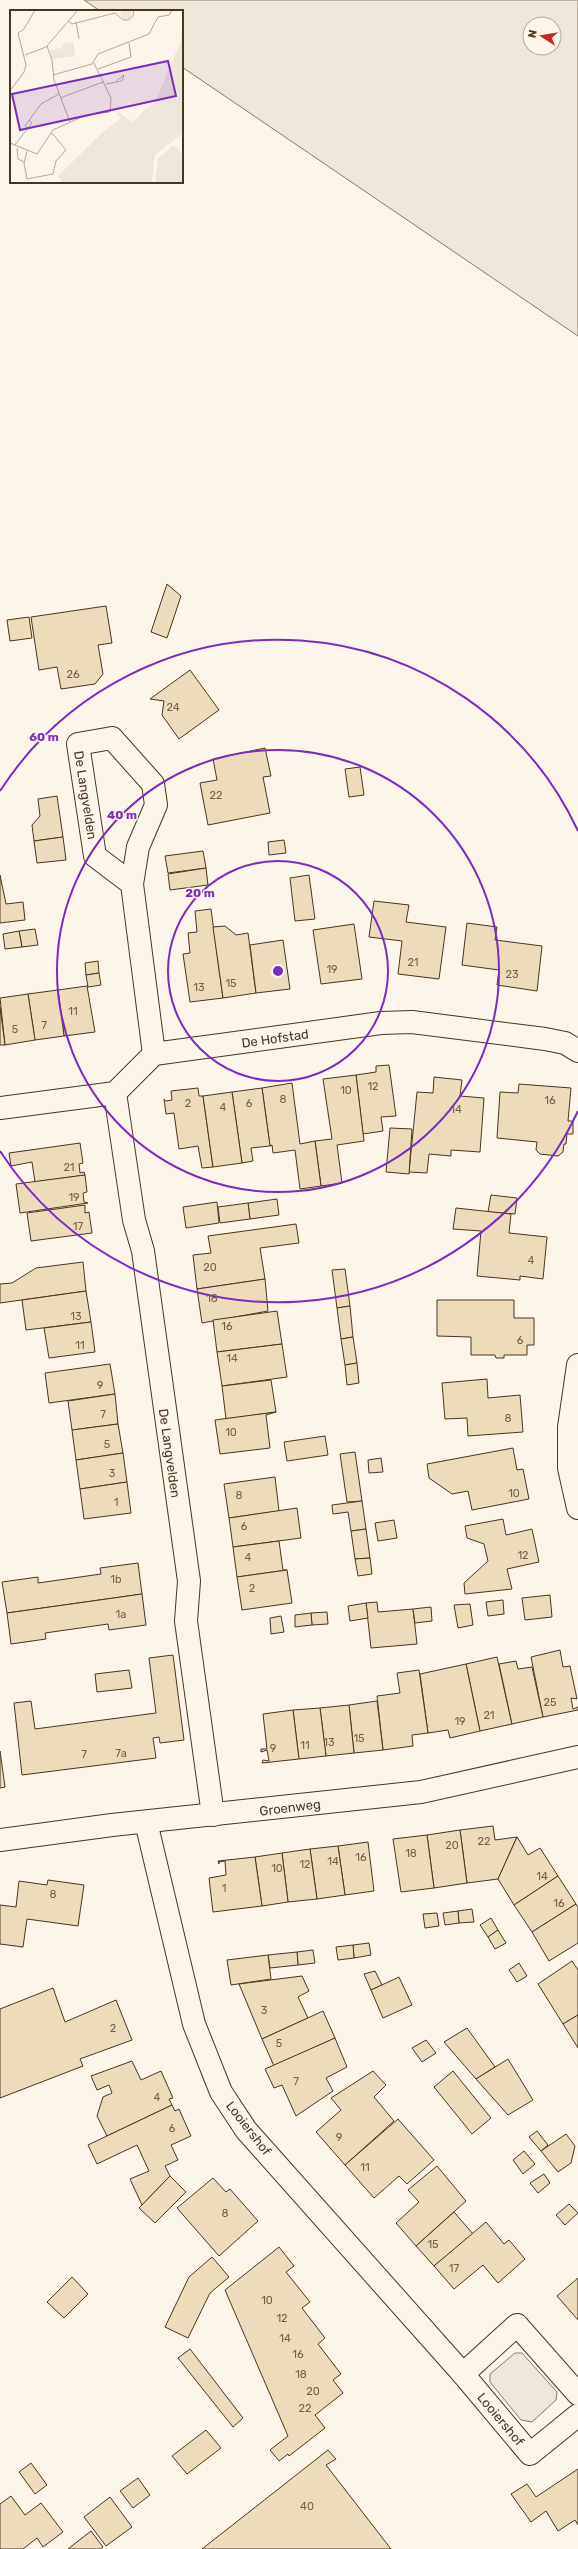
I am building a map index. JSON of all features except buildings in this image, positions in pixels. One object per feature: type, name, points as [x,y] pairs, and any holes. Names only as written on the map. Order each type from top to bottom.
[{"type":"street","name":"De Langvelden","points":[[132,884],[95,856],[78,744],[112,738],[153,784],[156,805],[138,848],[132,884],[154,1054]]},
{"type":"street","name":"De Hofstad","points":[[154,1054],[381,1023],[412,1022],[572,1047]]},
{"type":"street","points":[[0,1108],[115,1093],[154,1054]]},
{"type":"street","name":"De Langvelden","points":[[115,1093],[134,1220],[143,1251],[188,1581],[186,1621],[213,1815]]},
{"type":"street","points":[[578,1365],[569,1427],[569,1468],[578,1508]]},
{"type":"street","name":"Groenweg","points":[[0,1840],[146,1822],[421,1792],[578,1757]]},
{"type":"street","name":"Looiershof","points":[[146,1822],[194,2024],[221,2092],[246,2130],[463,2374],[530,2454],[578,2415]]},
{"type":"street","points":[[463,2374],[517,2325],[578,2394]]},
{"type":"shaded area","points":[[84,0],[578,0],[578,336],[183,68],[183,10],[99,10]]},
{"type":"shaded area","points":[[515,2353],[522,2353],[557,2392],[556,2400],[532,2422],[521,2420],[490,2382],[490,2374]]}]
